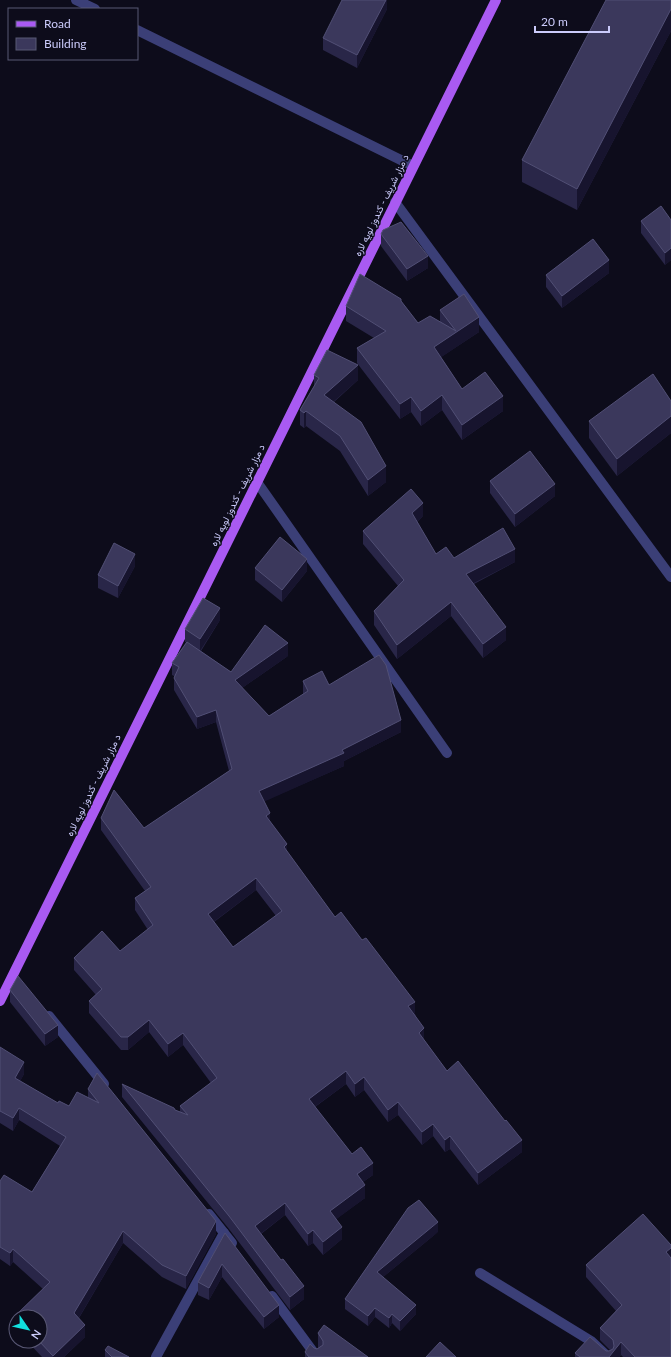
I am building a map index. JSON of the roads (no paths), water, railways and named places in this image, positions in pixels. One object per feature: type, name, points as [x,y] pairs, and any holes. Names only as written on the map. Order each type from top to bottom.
[{"type":"main road","name":"د مزار شریف - کندوز لویه لاره","points":[[0,1001],[17,976],[257,482],[496,0]]},
{"type":"street","points":[[76,0],[93,8]]},
{"type":"street","points":[[138,30],[413,166]]},
{"type":"street","points":[[395,202],[671,577]]},
{"type":"street","points":[[257,482],[447,753]]},
{"type":"street","points":[[44,1010],[109,1090]]},
{"type":"street","points":[[204,1208],[238,1252]]},
{"type":"street","points":[[156,1357],[224,1233]]},
{"type":"street","points":[[480,1273],[591,1341],[608,1357]]},
{"type":"street","points":[[266,1289],[317,1357]]}]
